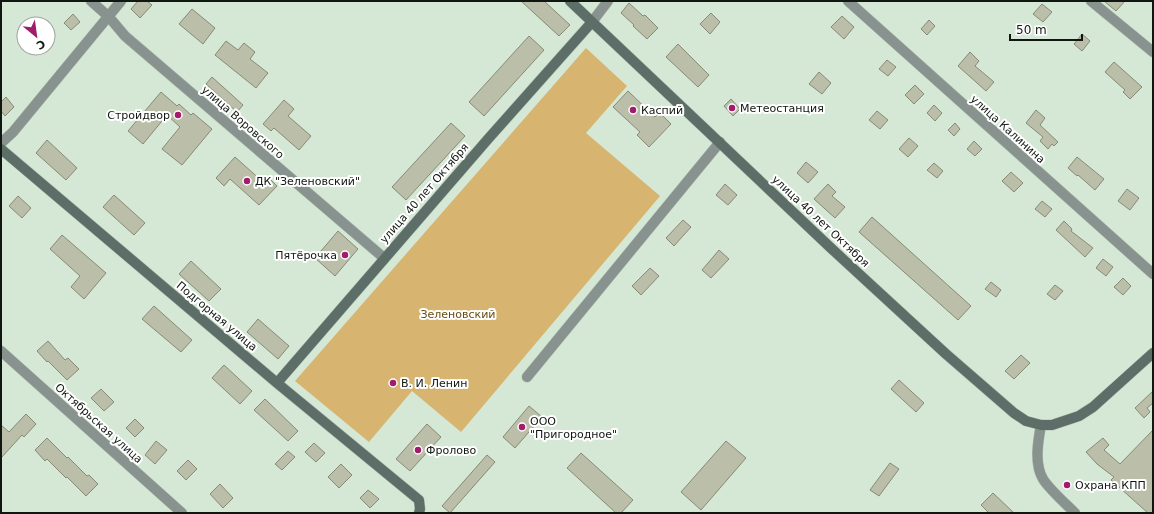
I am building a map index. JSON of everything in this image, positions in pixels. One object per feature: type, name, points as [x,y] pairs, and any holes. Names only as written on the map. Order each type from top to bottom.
[{"type":"street","name":"улица Воровского","points":[[91,1],[109,17],[125,36],[384,258]]},
{"type":"street","points":[[1,143],[13,132],[121,1]]},
{"type":"street","name":"улица 40 лет Октября","points":[[570,1],[833,250],[946,354],[1014,413],[1026,421],[1041,425],[1052,425],[1079,416],[1093,408],[1153,353]]},
{"type":"street","points":[[592,22],[608,1]]},
{"type":"street","name":"улица Калинина","points":[[848,1],[1153,274]]},
{"type":"street","points":[[1091,1],[1153,52]]},
{"type":"street","name":"улица 40 лет Октября","points":[[277,383],[493,133],[592,22]]},
{"type":"street","points":[[526,377],[720,142]]},
{"type":"street","name":"Подгорная улица","points":[[1,150],[277,383],[419,500],[419,513]]},
{"type":"street","name":"Октябрьская улица","points":[[1,351],[180,512]]},
{"type":"street","points":[[1041,425],[1038,439],[1039,468],[1043,479],[1075,513]]},
{"type":"green space","name":"Зеленовский","points":[[586,48],[627,86],[586,133],[660,196],[461,432],[412,391],[369,442],[295,381]]},
{"type":"building","points":[[138,1],[147,1],[152,5],[140,18],[131,9]]},
{"type":"building","points":[[521,1],[544,1],[570,25],[559,36]]},
{"type":"building","points":[[1104,1],[1125,1],[1116,11]]},
{"type":"building","points":[[629,3],[643,16],[645,15],[658,28],[647,39],[621,13]]},
{"type":"building","points":[[1042,4],[1052,12],[1043,22],[1033,14]]},
{"type":"building","points":[[192,9],[215,28],[203,44],[179,24]]},
{"type":"building","points":[[711,13],[720,22],[710,34],[700,24]]},
{"type":"building","points":[[73,14],[80,22],[71,30],[64,23]]},
{"type":"building","points":[[842,16],[854,27],[844,39],[831,27]]},
{"type":"building","points":[[929,20],[935,26],[927,35],[921,29]]},
{"type":"building","points":[[1082,34],[1090,41],[1082,51],[1074,44]]},
{"type":"building","points":[[529,36],[544,50],[484,116],[469,102]]},
{"type":"building","points":[[226,41],[238,50],[244,43],[255,52],[250,59],[268,73],[256,88],[215,55]]},
{"type":"building","points":[[678,44],[709,75],[698,87],[666,57]]},
{"type":"building","points":[[970,52],[979,61],[975,66],[994,82],[986,91],[958,66]]},
{"type":"building","points":[[887,60],[896,67],[888,76],[879,69]]},
{"type":"building","points":[[1114,62],[1142,87],[1130,99],[1123,92],[1125,90],[1105,72]]},
{"type":"building","points":[[819,72],[831,83],[822,94],[809,84]]},
{"type":"building","points":[[212,77],[243,105],[237,112],[206,84]]},
{"type":"building","points":[[915,85],[924,94],[914,104],[905,95]]},
{"type":"building","points":[[628,91],[655,117],[659,112],[671,124],[649,147],[637,135],[640,132],[613,107]]},
{"type":"building","points":[[161,92],[177,106],[179,104],[191,115],[193,113],[212,129],[182,165],[162,149],[180,127],[167,115],[143,144],[128,131]]},
{"type":"building","points":[[6,97],[14,107],[5,116],[1,111],[1,102]]},
{"type":"building","name":"Метеостанция","points":[[731,99],[740,109],[733,116],[724,106]]},
{"type":"building","points":[[284,100],[294,109],[288,116],[311,136],[299,150],[274,128],[271,131],[263,124]]},
{"type":"building","points":[[934,105],[942,113],[935,121],[927,113]]},
{"type":"building","points":[[1036,110],[1045,118],[1040,125],[1058,142],[1054,146],[1052,144],[1048,149],[1040,141],[1043,137],[1026,123]]},
{"type":"building","points":[[877,111],[888,120],[880,129],[869,120]]},
{"type":"building","points":[[451,123],[465,136],[406,200],[392,187]]},
{"type":"building","points":[[955,123],[960,129],[954,136],[948,130]]},
{"type":"building","points":[[909,138],[918,146],[908,157],[899,149]]},
{"type":"building","points":[[47,140],[77,168],[66,180],[36,153]]},
{"type":"building","points":[[974,141],[982,149],[975,156],[967,149]]},
{"type":"building","name":"ДК \"Зеленовский\"","points":[[235,157],[263,182],[268,177],[277,186],[259,205],[230,179],[224,186],[216,178]]},
{"type":"building","points":[[1077,157],[1104,179],[1095,190],[1068,168]]},
{"type":"building","points":[[806,162],[818,172],[808,183],[797,173]]},
{"type":"building","points":[[934,163],[943,171],[937,178],[927,170]]},
{"type":"building","points":[[1011,172],[1023,183],[1014,192],[1002,181]]},
{"type":"building","points":[[725,184],[737,195],[728,205],[716,195]]},
{"type":"building","points":[[828,184],[836,192],[832,196],[845,207],[835,218],[814,199]]},
{"type":"building","points":[[1127,189],[1139,198],[1130,210],[1118,201]]},
{"type":"building","points":[[114,195],[145,223],[134,235],[103,207]]},
{"type":"building","points":[[18,196],[31,208],[22,218],[9,206]]},
{"type":"building","points":[[1042,201],[1052,209],[1045,217],[1035,209]]},
{"type":"building","points":[[872,217],[971,306],[958,320],[859,232]]},
{"type":"building","points":[[683,220],[691,227],[674,246],[666,238]]},
{"type":"building","points":[[1064,221],[1072,229],[1071,231],[1093,248],[1085,257],[1056,230]]},
{"type":"building","points":[[338,231],[358,249],[335,276],[315,258]]},
{"type":"building","points":[[62,235],[106,273],[84,299],[71,287],[80,276],[50,249]]},
{"type":"building","points":[[719,250],[729,259],[711,278],[702,270]]},
{"type":"building","points":[[1103,259],[1113,267],[1106,276],[1096,268]]},
{"type":"building","points":[[191,261],[221,289],[209,301],[179,274]]},
{"type":"building","points":[[650,268],[659,276],[641,295],[632,286]]},
{"type":"building","points":[[1123,278],[1131,286],[1123,295],[1114,287]]},
{"type":"building","points":[[991,282],[1001,290],[996,297],[985,289]]},
{"type":"building","points":[[1055,285],[1063,291],[1055,300],[1047,294]]},
{"type":"building","points":[[154,306],[192,340],[181,352],[142,319]]},
{"type":"building","points":[[258,319],[289,346],[278,359],[247,332]]},
{"type":"building","points":[[48,341],[65,360],[68,358],[79,369],[67,380],[37,351]]},
{"type":"building","points":[[1021,355],[1030,363],[1014,379],[1005,371]]},
{"type":"building","points":[[224,365],[252,391],[240,404],[212,378]]},
{"type":"building","points":[[899,380],[924,403],[916,412],[891,389]]},
{"type":"building","points":[[101,389],[114,402],[104,411],[91,398]]},
{"type":"building","points":[[1153,391],[1153,403],[1147,408],[1150,412],[1144,418],[1135,408]]},
{"type":"building","points":[[265,399],[298,431],[288,441],[254,410]]},
{"type":"building","name":"ООО \"Пригородное\"","points":[[529,406],[542,417],[515,448],[503,437]]},
{"type":"building","points":[[26,414],[36,424],[24,437],[22,435],[1,458],[1,425],[9,432]]},
{"type":"building","points":[[135,419],[144,428],[135,437],[126,428]]},
{"type":"building","name":"Фролово","points":[[427,424],[441,437],[410,471],[396,459]]},
{"type":"building","points":[[1153,430],[1153,513],[1148,513],[1111,480],[1114,477],[1097,464],[1086,452],[1103,438],[1109,445],[1104,450],[1120,464]]},
{"type":"building","points":[[47,438],[67,458],[68,457],[87,476],[89,475],[98,484],[86,496],[47,459],[45,461],[35,450]]},
{"type":"building","points":[[156,441],[167,450],[155,464],[145,455]]},
{"type":"building","points":[[726,441],[746,458],[701,510],[681,492]]},
{"type":"building","points":[[314,443],[325,453],[316,462],[305,452]]},
{"type":"building","points":[[288,451],[295,457],[282,470],[275,464]]},
{"type":"building","points":[[581,453],[633,500],[621,513],[616,513],[567,468]]},
{"type":"building","points":[[487,455],[495,462],[450,513],[442,506]]},
{"type":"building","points":[[188,460],[197,469],[186,480],[177,471]]},
{"type":"building","points":[[890,463],[899,469],[879,496],[870,490]]},
{"type":"building","points":[[341,464],[352,475],[339,488],[328,477]]},
{"type":"building","points":[[220,484],[233,498],[223,508],[210,494]]},
{"type":"building","points":[[368,490],[379,499],[370,508],[360,498]]},
{"type":"building","points":[[993,493],[1014,513],[989,513],[981,505]]},
{"type":"place","name":"Метеостанция","points":[[732,108]]},
{"type":"place","name":"Каспий","points":[[633,110]]},
{"type":"place","name":"Стройдвор","points":[[178,115]]},
{"type":"place","name":"ДК \"Зеленовский\"","points":[[247,181]]},
{"type":"place","name":"Пятёрочка","points":[[345,255]]},
{"type":"place","name":"В. И. Ленин","points":[[393,383]]},
{"type":"place","name":"ООО \"Пригородное\"","points":[[522,427]]},
{"type":"place","name":"Фролово","points":[[418,450]]},
{"type":"place","name":"Охрана КПП","points":[[1067,485]]}]
